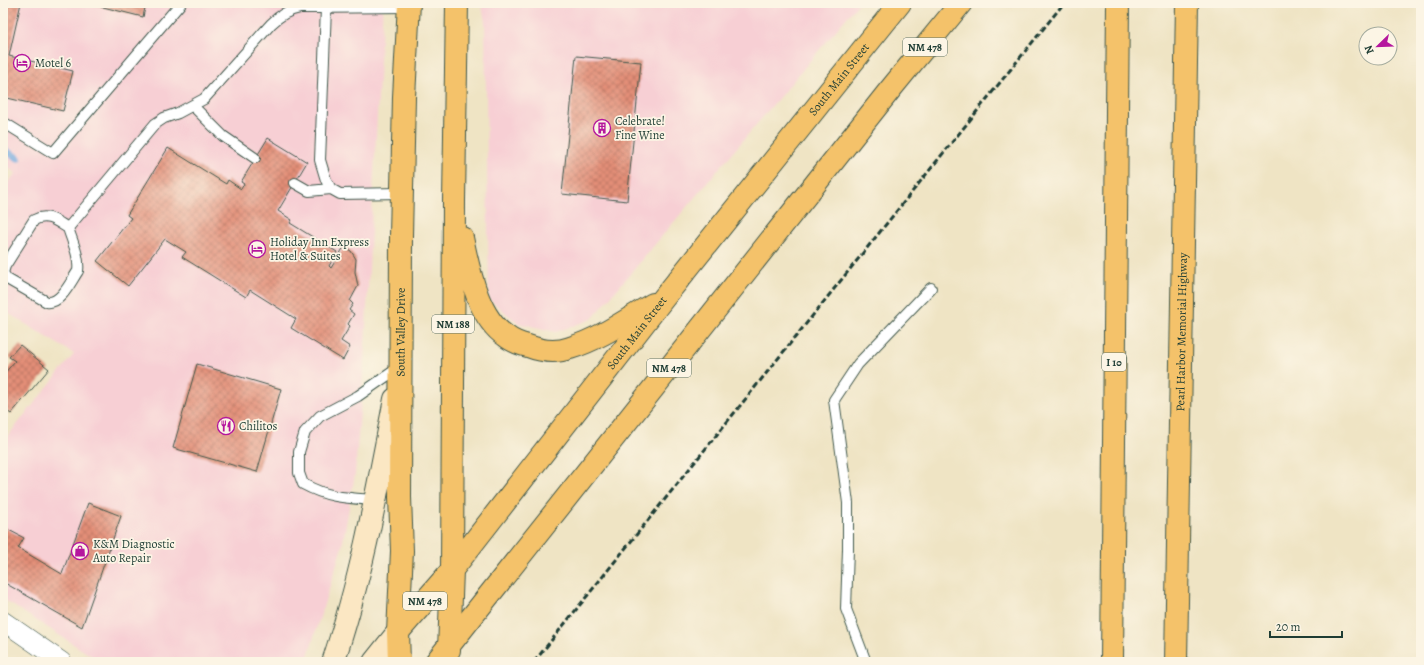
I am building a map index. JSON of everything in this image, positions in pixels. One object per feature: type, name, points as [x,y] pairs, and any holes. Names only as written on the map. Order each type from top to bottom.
[{"type":"main road","name":"NM 188","points":[[445,657],[452,570],[454,201],[457,3]]},
{"type":"main road","name":"South Main Street","points":[[374,662],[452,570],[663,299],[900,3]]},
{"type":"main road","name":"NM 478","points":[[445,657],[884,97],[961,3]]},
{"type":"main road","name":"I 10","points":[[1112,662],[1118,3]]},
{"type":"main road","name":"Pearl Harbor Memorial Highway","points":[[1176,662],[1187,3]]},
{"type":"main road","name":"South Valley Drive","points":[[399,662],[398,632],[402,551],[400,497],[402,193],[408,5]]},
{"type":"main road","points":[[454,201],[472,277],[486,314],[495,327],[505,336],[518,343],[543,350],[555,351],[568,349],[596,337],[663,299]]},
{"type":"main road","points":[[333,662],[356,585],[401,366]]},
{"type":"street","points":[[3,621],[62,662]]},
{"type":"lane","points":[[3,122],[53,153],[180,3]]},
{"type":"lane","points":[[68,228],[155,124],[164,118],[193,106],[204,99],[281,14],[300,8],[408,5]]},
{"type":"lane","points":[[326,8],[320,160],[326,180],[331,188],[340,194],[402,193]]},
{"type":"lane","points":[[193,106],[223,136],[255,158]]},
{"type":"lane","points":[[295,183],[309,191],[331,188]]},
{"type":"lane","points":[[41,217],[48,217],[68,228],[78,261],[78,271],[58,300],[51,303],[47,302],[7,279],[3,273],[4,266],[34,220],[41,217]]},
{"type":"lane","points":[[866,662],[846,609],[848,503],[834,400],[858,364],[931,288]]},
{"type":"lane","points":[[374,500],[341,498],[317,492],[303,484],[299,473],[299,452],[306,432],[320,416],[358,396],[401,366]]},
{"type":"shaded area","points":[[3,3],[383,3],[364,364],[355,474],[342,547],[306,662],[101,662],[3,599],[3,442],[74,354],[3,310],[3,189],[16,173],[3,165]]},
{"type":"shaded area","points":[[481,3],[859,3],[592,319],[556,332],[518,323],[489,299],[485,21]]},
{"type":"building","name":"Motel 6","points":[[3,3],[21,3],[9,56],[73,71],[63,111],[3,97]]},
{"type":"building","points":[[87,3],[146,3],[143,17]]},
{"type":"building","name":"Celebrate! Fine Wine","points":[[576,56],[641,62],[627,201],[562,194]]},
{"type":"building","name":"Holiday Inn Express Hotel & Suites","points":[[268,138],[307,162],[278,211],[292,220],[290,223],[337,252],[329,266],[331,268],[344,247],[351,251],[356,259],[355,272],[358,286],[350,301],[353,304],[349,310],[354,314],[348,324],[350,326],[341,341],[350,347],[343,360],[291,328],[296,319],[250,290],[246,297],[182,257],[186,252],[165,239],[128,286],[97,261],[131,218],[127,215],[168,148],[226,184],[228,180],[241,189],[244,184],[241,182]]},
{"type":"building","points":[[20,345],[49,369],[11,414],[3,408],[3,375],[15,361],[9,357]]},
{"type":"building","points":[[197,364],[281,389],[257,472],[173,448]]},
{"type":"building","points":[[88,503],[121,516],[82,627],[3,582],[3,527],[24,538],[18,548],[62,574]]},
{"type":"waterway","points":[[3,149],[18,158]]},
{"type":"railway","points":[[534,662],[1064,3]]},
{"type":"place","name":"Motel 6","points":[[22,63]]},
{"type":"place","name":"Celebrate! Fine Wine","points":[[602,128]]},
{"type":"place","name":"Holiday Inn Express Hotel & Suites","points":[[257,249]]},
{"type":"place","name":"Chilitos","points":[[226,426]]},
{"type":"place","name":"K&M Diagnostic Auto Repair","points":[[80,551]]}]
